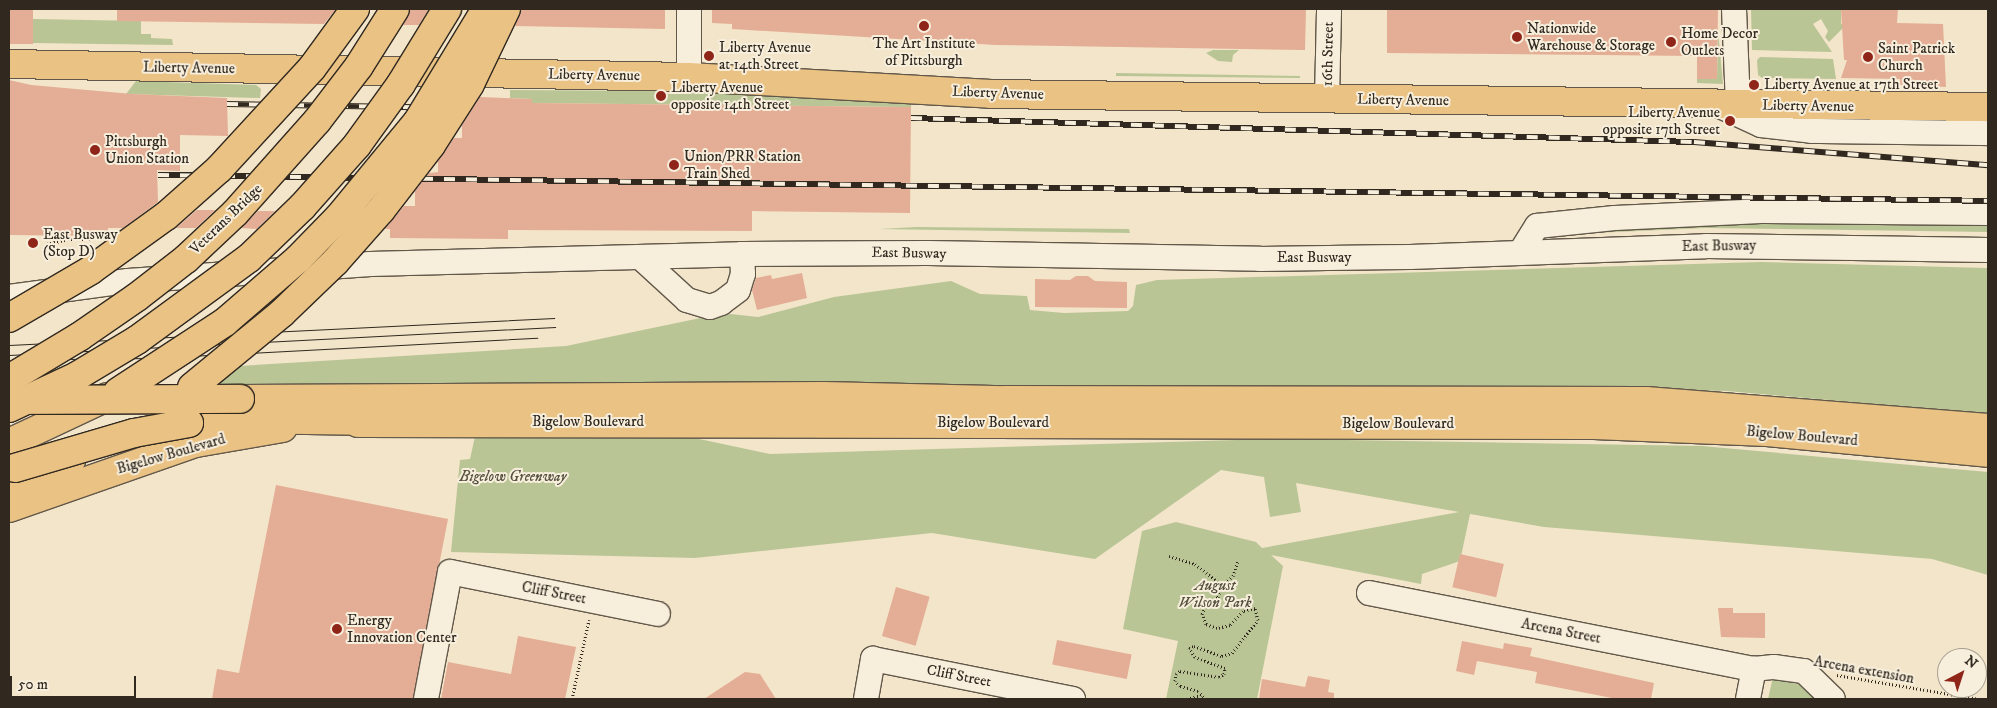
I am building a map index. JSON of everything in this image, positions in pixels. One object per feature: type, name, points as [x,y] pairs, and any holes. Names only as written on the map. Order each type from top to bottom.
[{"type":"main road","points":[[9,318],[91,270],[166,216],[219,169],[312,68],[355,9]]},
{"type":"main road","name":"Veterans Bridge","points":[[9,379],[79,337],[137,297],[186,259],[235,213],[318,121],[359,66],[395,9]]},
{"type":"main road","points":[[9,408],[76,376],[137,340],[249,258],[302,207],[357,144],[401,84],[447,9]]},
{"type":"main road","points":[[10,467],[118,392],[224,322],[298,259],[339,217],[418,121],[486,9]]},
{"type":"main road","points":[[10,467],[57,468],[132,428],[192,387],[282,313],[335,262],[381,210],[431,145],[470,84],[506,9]]},
{"type":"main road","name":"Liberty Avenue","points":[[9,64],[689,77],[991,94],[1988,107]]},
{"type":"main road","name":"Bigelow Boulevard","points":[[9,400],[823,396],[1005,400],[1646,401],[1988,428]]},
{"type":"main road","points":[[10,467],[96,443],[189,423],[232,419],[381,422]]},
{"type":"main road","name":"Bigelow Boulevard","points":[[9,508],[196,443],[248,432],[381,422],[1623,425],[1767,432],[1988,453]]},
{"type":"street","points":[[689,9],[689,77]]},
{"type":"street","name":"16th Street","points":[[1327,99],[1329,9]]},
{"type":"street","points":[[1734,9],[1728,105],[1761,125],[1812,131],[1988,133]]},
{"type":"street","points":[[1874,146],[1988,149]]},
{"type":"street","points":[[1520,253],[1537,226],[1615,218],[1766,211],[1988,213]]},
{"type":"street","name":"East Busway","points":[[9,297],[128,281],[370,264],[742,254],[928,253],[1260,259],[1520,253],[1706,246],[1988,250]]},
{"type":"street","points":[[640,258],[687,300],[699,306],[710,307],[721,304],[738,290],[743,274],[742,254]]},
{"type":"street","name":"Cliff Street","points":[[426,699],[450,572],[658,614]]},
{"type":"street","name":"Arcena Street","points":[[1368,593],[1754,670],[1774,667],[1804,671]]},
{"type":"street","name":"Cliff Street","points":[[866,699],[873,659],[1073,699]]},
{"type":"street","points":[[1748,699],[1754,670]]},
{"type":"street","points":[[1804,671],[1834,699]]},
{"type":"path","points":[[48,244],[68,239],[105,239]]},
{"type":"path","points":[[1169,556],[1195,564],[1222,585]]},
{"type":"path","points":[[1206,699],[1202,695],[1180,686],[1175,681],[1176,674],[1180,671],[1219,677],[1224,674],[1225,668],[1195,657],[1188,648],[1194,646],[1222,656],[1232,653],[1258,620],[1255,608],[1243,612],[1230,625],[1217,628],[1206,624],[1202,614],[1207,603],[1218,597],[1222,585],[1233,576],[1238,562]]},
{"type":"path","points":[[572,699],[590,617]]},
{"type":"path","name":"Arcena extension","points":[[1804,671],[1979,699]]},
{"type":"path","points":[[1188,699],[1202,695]]},
{"type":"green space","points":[[1751,9],[1841,9],[1841,24],[1846,25],[1829,42],[1825,37],[1828,31],[1821,19],[1813,24],[1832,52],[1752,50]]},
{"type":"green space","points":[[33,19],[141,21],[141,34],[151,34],[151,38],[172,39],[173,45],[32,43]]},
{"type":"green space","points":[[1718,30],[1723,84],[1697,83],[1697,79],[1717,79]]},
{"type":"green space","points":[[1213,50],[1239,50],[1233,55],[1232,62],[1218,61],[1206,53]]},
{"type":"green space","points":[[1760,57],[1833,59],[1836,79],[1762,78],[1758,75],[1757,60]]},
{"type":"green space","points":[[1116,73],[1300,76],[1300,78],[1116,76]]},
{"type":"green space","points":[[136,81],[256,85],[261,89],[260,98],[126,94]]},
{"type":"green space","points":[[510,90],[657,91],[657,98],[665,98],[665,94],[673,94],[673,90],[911,103],[911,107],[532,103],[532,99],[510,98]]},
{"type":"green space","points":[[1988,220],[1988,232],[1705,228],[1550,235],[1645,223]]},
{"type":"green space","points":[[917,227],[1129,229],[1130,233],[879,229]]},
{"type":"green space","points":[[1761,262],[1988,268],[1988,414],[1727,391],[1502,386],[998,386],[799,382],[230,387],[218,383],[239,366],[566,346],[710,316],[731,314],[758,317],[834,297],[951,281],[980,294],[1027,296],[1030,310],[1064,313],[1128,311],[1133,306],[1136,285],[1157,280]]},
{"type":"green space","points":[[476,432],[671,433],[770,454],[1270,439],[1269,434],[1285,434],[1286,439],[1702,446],[1988,472],[1988,575],[1932,559],[1544,527],[1470,514],[1460,561],[1422,574],[1421,584],[1271,555],[1283,566],[1257,699],[1166,699],[1178,641],[1123,629],[1142,531],[1176,522],[1256,542],[1262,548],[1459,512],[1296,483],[1301,512],[1270,517],[1264,477],[1221,470],[1095,559],[932,533],[695,558],[451,552],[460,460],[470,459]]},
{"type":"green space","points":[[1773,677],[1827,693],[1833,699],[1768,699]]},
{"type":"building","points":[[9,9],[33,9],[33,44],[9,44]]},
{"type":"building","points":[[117,9],[336,9],[324,24],[117,21]]},
{"type":"building","points":[[410,9],[429,9],[419,25],[403,25]]},
{"type":"building","points":[[521,9],[665,9],[665,29],[515,26]]},
{"type":"building","name":"The Art Institute of Pittsburgh","points":[[712,9],[1306,9],[1305,50],[996,45],[732,29],[732,24],[712,23]]},
{"type":"building","points":[[1387,9],[1718,9],[1717,79],[1697,79],[1697,56],[1387,53]]},
{"type":"building","points":[[1841,9],[1898,9],[1897,23],[1943,24],[1946,87],[1900,85],[1900,79],[1841,78],[1847,60],[1844,60]]},
{"type":"building","name":"Pittsburgh Union Station","points":[[9,80],[31,85],[132,94],[227,98],[228,136],[180,135],[180,171],[157,170],[158,202],[123,228],[108,228],[108,236],[9,235]]},
{"type":"building","name":"Union/PRR Station Train Shed","points":[[480,97],[532,99],[532,103],[911,107],[910,213],[752,211],[752,231],[508,230],[508,239],[390,238],[390,229],[385,229],[404,206],[415,206],[415,191],[429,173],[438,172],[438,161],[454,138],[462,138],[462,125]]},
{"type":"building","points":[[197,210],[215,210],[196,228],[176,228]]},
{"type":"building","points":[[258,211],[275,211],[257,229],[241,228]]},
{"type":"building","points":[[802,273],[807,298],[757,310],[752,290],[756,278],[771,275],[772,279]]},
{"type":"building","points":[[1076,276],[1088,276],[1095,281],[1127,282],[1127,308],[1035,307],[1035,279],[1070,280]]},
{"type":"building","name":"Energy Innovation Center","points":[[276,485],[448,519],[413,699],[212,699],[217,669],[239,673]]},
{"type":"building","points":[[1460,554],[1504,564],[1496,597],[1452,587]]},
{"type":"building","points":[[896,587],[930,597],[916,646],[882,636]]},
{"type":"building","points":[[1718,608],[1733,608],[1733,613],[1765,613],[1765,638],[1721,637]]},
{"type":"building","points":[[518,636],[576,647],[565,699],[441,699],[448,662],[511,674]]},
{"type":"building","points":[[1057,640],[1132,655],[1127,679],[1052,665]]},
{"type":"building","points":[[1462,641],[1503,649],[1504,643],[1532,648],[1530,656],[1654,683],[1651,699],[1617,699],[1535,683],[1537,672],[1477,661],[1474,675],[1456,671]]},
{"type":"building","points":[[745,672],[760,674],[776,699],[704,699]]},
{"type":"building","points":[[1308,676],[1330,680],[1328,692],[1334,693],[1334,699],[1259,699],[1262,679],[1305,687]]},
{"type":"tram line","points":[[9,345],[554,318]]},
{"type":"tram line","points":[[9,355],[555,327]]},
{"type":"tram line","points":[[64,359],[152,358],[537,338]]},
{"type":"railway","points":[[227,104],[462,108]]},
{"type":"railway","points":[[911,118],[1694,142],[1988,165]]},
{"type":"railway","points":[[158,175],[1988,201]]},
{"type":"place","name":"The Art Institute of Pittsburgh","points":[[924,26]]},
{"type":"place","name":"Nationwide Warehouse & Storage","points":[[1517,37]]},
{"type":"place","name":"Home Decor Outlets","points":[[1671,42]]},
{"type":"place","name":"Liberty Avenue at 14th Street","points":[[709,56]]},
{"type":"place","name":"Saint Patrick Church","points":[[1868,57]]},
{"type":"place","name":"Liberty Avenue at 17th Street","points":[[1754,85]]},
{"type":"place","name":"Liberty Avenue opposite 14th Street","points":[[661,96]]},
{"type":"place","name":"Liberty Avenue opposite 17th Street","points":[[1730,121]]},
{"type":"place","name":"Pittsburgh Union Station","points":[[95,150]]},
{"type":"place","name":"Union/PRR Station Train Shed","points":[[674,165]]},
{"type":"place","name":"East Busway (Stop D)","points":[[33,243]]},
{"type":"place","name":"Energy Innovation Center","points":[[337,629]]},
{"type":"park label","name":"Bigelow Greenway","points":[[513,477]]},
{"type":"park label","name":"August Wilson Park","points":[[1215,594]]}]
